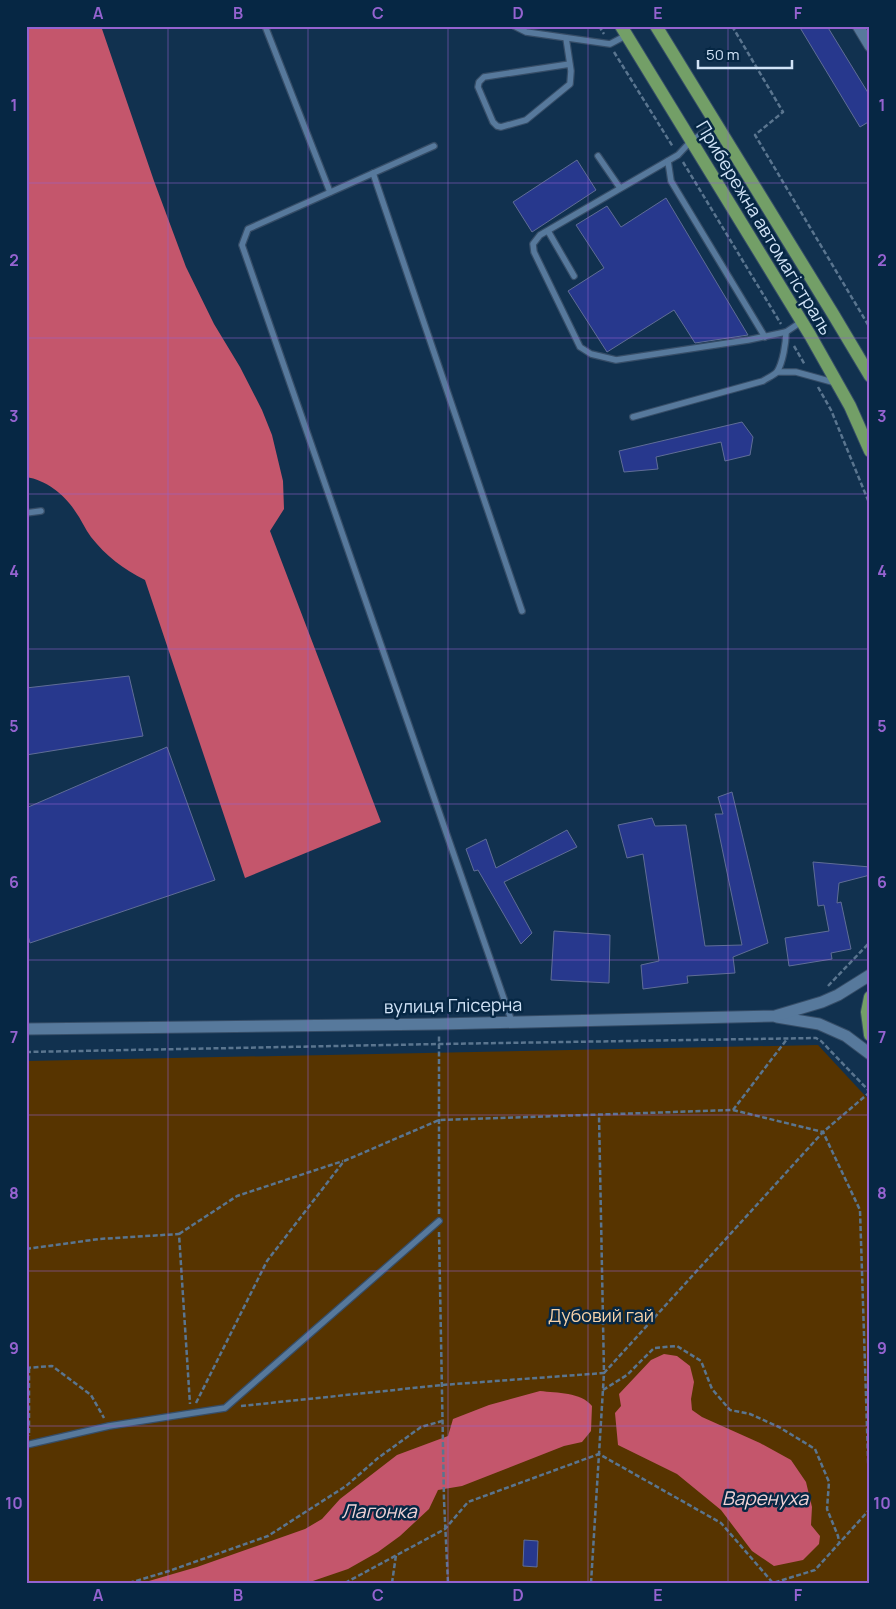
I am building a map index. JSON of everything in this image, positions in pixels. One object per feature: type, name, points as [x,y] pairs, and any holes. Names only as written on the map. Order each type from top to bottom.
[{"type":"main road","name":"Прибережна автомагістраль","points":[[656,26],[870,376]]},
{"type":"main road","name":"Прибережна автомагістраль","points":[[624,31],[801,322],[850,406],[870,451]]},
{"type":"main road","points":[[870,997],[867,1012],[870,1035]]},
{"type":"street","points":[[858,26],[870,46]]},
{"type":"street","name":"вулиця Глісерна","points":[[26,1029],[775,1016],[822,1002],[838,995],[870,975]]},
{"type":"street","points":[[775,1016],[819,1024],[846,1036],[870,1054]]},
{"type":"lane","points":[[265,26],[330,192]]},
{"type":"lane","points":[[514,26],[526,32],[610,44],[624,31]]},
{"type":"lane","points":[[566,38],[570,64],[571,71],[570,84],[526,120],[501,127],[493,122],[478,87],[479,82],[484,77],[570,64]]},
{"type":"lane","points":[[717,124],[691,140],[678,155],[540,235],[532,244],[534,252],[580,347],[591,354],[616,360],[786,332],[801,322]]},
{"type":"lane","points":[[434,146],[248,229],[242,245],[512,1022]]},
{"type":"lane","points":[[598,156],[620,188]]},
{"type":"lane","points":[[668,161],[671,181],[765,336]]},
{"type":"lane","points":[[373,173],[522,611]]},
{"type":"lane","points":[[548,231],[574,276]]},
{"type":"lane","points":[[777,372],[784,350],[786,332]]},
{"type":"lane","points":[[633,417],[763,381],[777,372],[796,372],[811,375],[837,384]]},
{"type":"lane","points":[[26,513],[41,511]]},
{"type":"lane","points":[[28,1445],[109,1426],[225,1408],[439,1221]]},
{"type":"path","points":[[599,26],[786,332],[831,410],[870,505]]},
{"type":"path","points":[[732,26],[783,112],[754,135],[870,328]]},
{"type":"path","points":[[823,991],[870,942]]},
{"type":"path","points":[[26,1052],[816,1038],[870,1092],[823,1132],[604,1373],[442,1385],[225,1408]]},
{"type":"path","points":[[733,1110],[787,1039]]},
{"type":"path","points":[[26,1248],[99,1239],[179,1234],[237,1196],[344,1160],[439,1120],[733,1110],[823,1132]]},
{"type":"path","points":[[590,1583],[604,1373],[599,1115]]},
{"type":"path","points":[[823,1132],[860,1210],[870,1520]]},
{"type":"path","points":[[191,1413],[267,1261],[344,1160]]},
{"type":"path","points":[[179,1234],[191,1413]]},
{"type":"path","points":[[603,1390],[627,1374],[654,1348],[677,1346],[701,1361],[712,1389],[730,1410],[750,1414],[815,1449],[829,1482],[827,1509],[839,1543]]},
{"type":"path","points":[[28,1445],[28,1368],[52,1366],[91,1395],[109,1426]]},
{"type":"path","points":[[130,1583],[268,1536],[346,1486],[378,1458],[420,1427],[442,1421],[448,1583]]},
{"type":"path","points":[[345,1583],[445,1529],[468,1502],[599,1454],[721,1522],[773,1583],[815,1570],[869,1510]]},
{"type":"path","points":[[392,1583],[396,1555]]},
{"type":"green space","name":"Дубовий гай","points":[[818,1045],[870,1101],[870,1583],[26,1583],[26,1061]]},
{"type":"water","points":[[26,26],[101,26],[154,181],[186,267],[214,324],[240,367],[262,410],[272,435],[283,481],[284,509],[270,531],[381,822],[245,878],[145,580],[122,567],[103,550],[91,537],[71,505],[60,494],[41,481],[26,477]]},
{"type":"water","name":"Варенуха","points":[[664,1354],[677,1356],[690,1366],[694,1382],[691,1399],[692,1410],[702,1417],[760,1443],[791,1460],[806,1482],[812,1507],[811,1525],[820,1536],[819,1544],[803,1560],[774,1566],[752,1551],[721,1510],[677,1474],[618,1445],[615,1413],[621,1406],[619,1394],[651,1360]]},
{"type":"water","name":"Лагонка","points":[[540,1391],[582,1398],[592,1406],[591,1431],[582,1442],[564,1446],[462,1486],[438,1490],[429,1509],[400,1536],[378,1552],[348,1569],[307,1583],[142,1583],[197,1567],[305,1529],[322,1519],[340,1499],[397,1455],[448,1436],[453,1419],[489,1405]]},
{"type":"building","points":[[799,26],[827,26],[870,96],[870,121],[860,127]]},
{"type":"building","points":[[577,160],[596,190],[532,232],[513,202]]},
{"type":"building","points":[[666,198],[748,335],[695,343],[674,310],[607,352],[568,291],[604,268],[576,225],[607,206],[621,227]]},
{"type":"building","points":[[742,422],[753,437],[750,455],[725,461],[721,442],[656,457],[658,469],[624,472],[619,451]]},
{"type":"building","points":[[129,676],[143,736],[26,755],[26,688]]},
{"type":"building","points":[[167,747],[215,880],[30,943],[26,928],[26,808]]},
{"type":"building","points":[[732,792],[768,943],[733,957],[735,973],[687,976],[688,983],[643,989],[641,965],[659,961],[643,854],[627,858],[618,825],[652,818],[655,826],[686,825],[705,946],[742,945],[715,814],[723,814],[718,797]]},
{"type":"building","points":[[567,830],[577,847],[504,882],[532,933],[521,944],[478,870],[474,871],[466,849],[486,839],[496,868]]},
{"type":"building","points":[[813,862],[870,867],[870,875],[839,883],[837,903],[841,902],[851,949],[831,953],[832,959],[789,966],[785,938],[829,931],[824,905],[818,906]]},
{"type":"building","points":[[554,931],[610,935],[609,983],[551,980]]},
{"type":"building","points":[[524,1540],[538,1541],[537,1567],[523,1566]]}]
